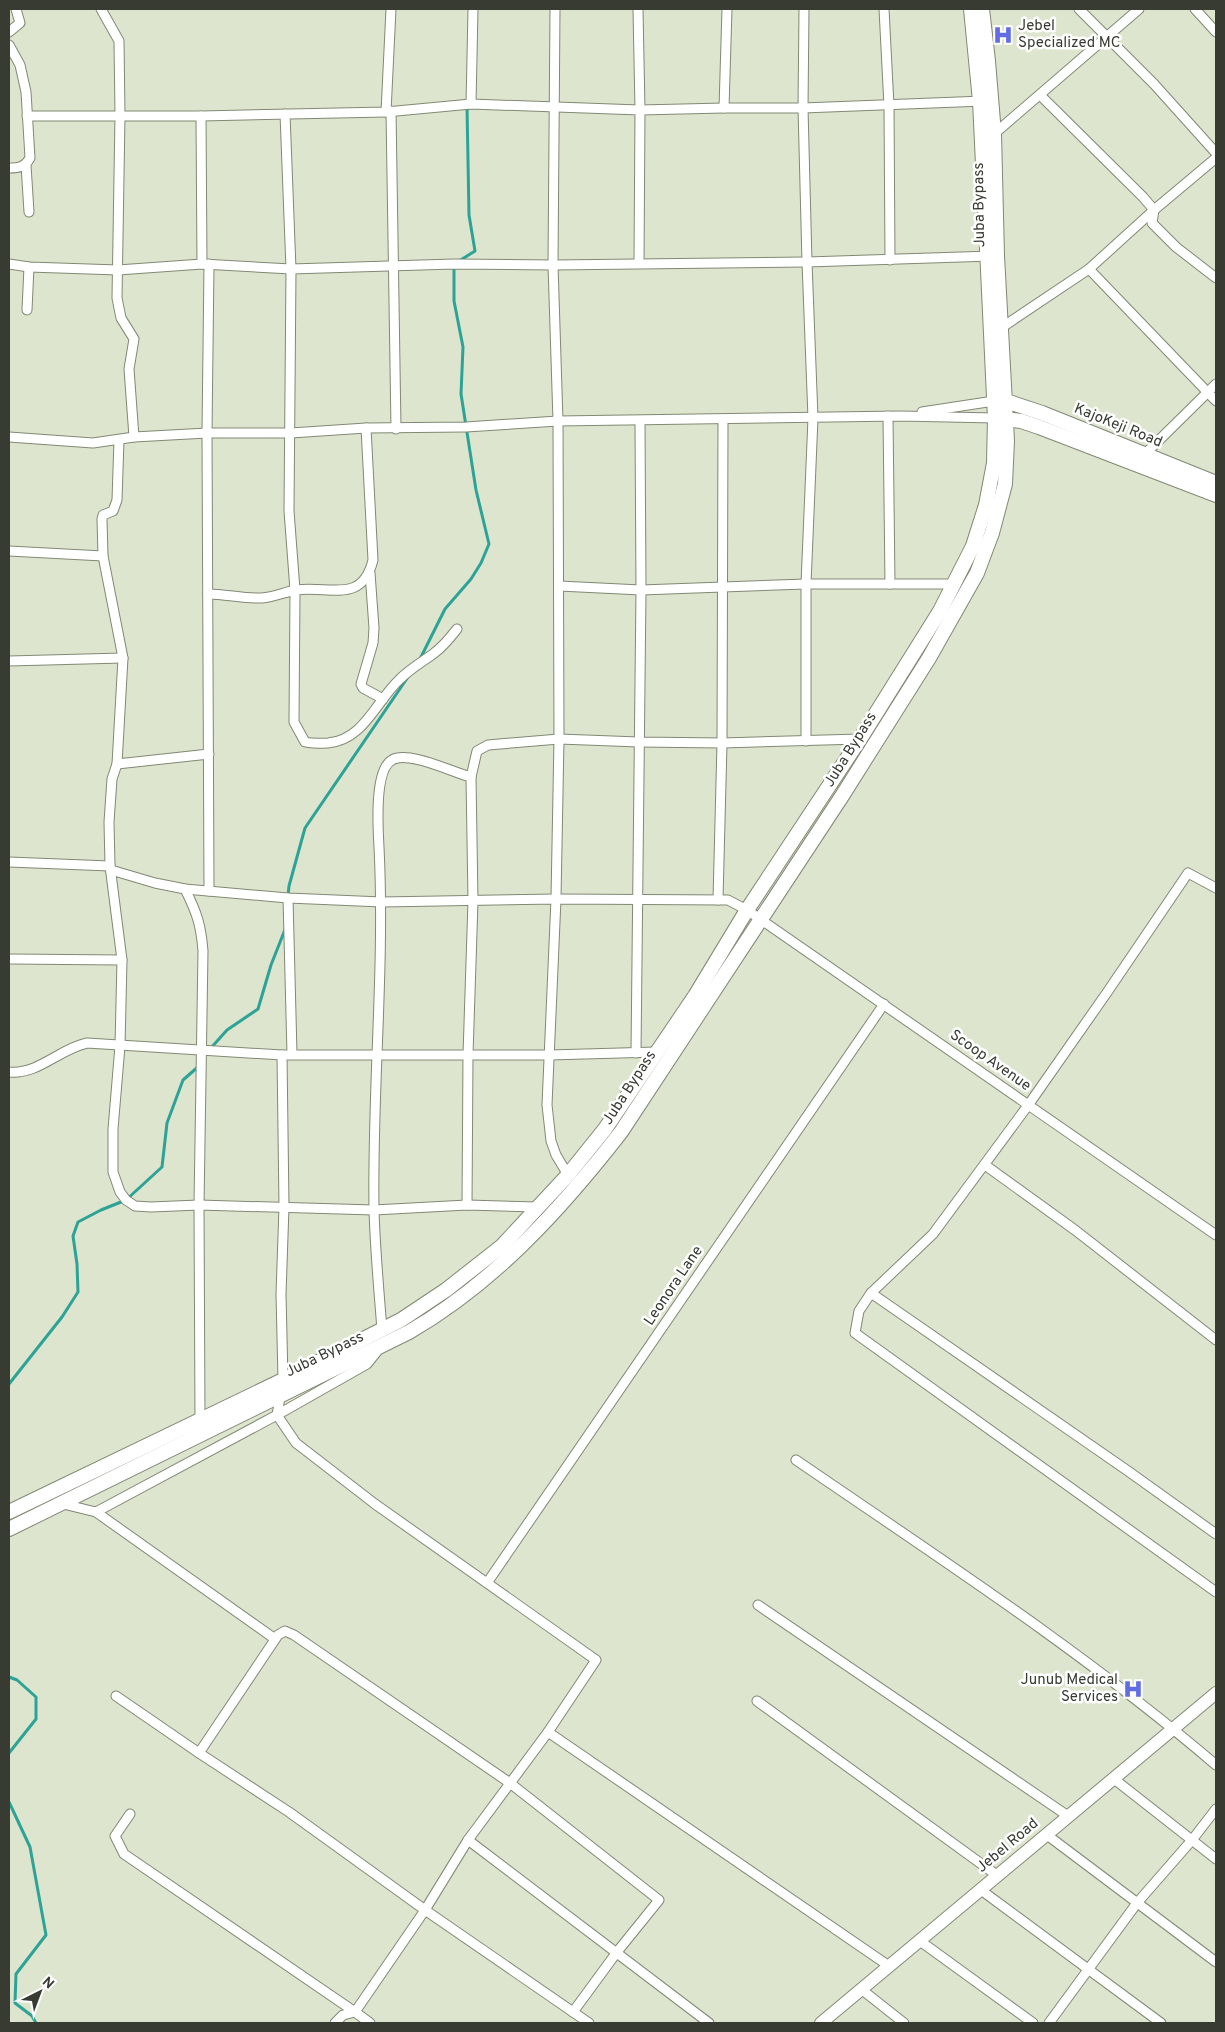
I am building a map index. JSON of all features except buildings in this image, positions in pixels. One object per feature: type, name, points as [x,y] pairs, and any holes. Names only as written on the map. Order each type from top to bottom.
[{"type":"main road","name":"Juba Bypass","points":[[971,9],[985,101],[994,134],[992,256],[1001,328],[999,401]]},
{"type":"main road","name":"Juba Bypass","points":[[982,9],[999,401]]},
{"type":"main road","points":[[999,401],[1000,418]]},
{"type":"main road","name":"KajoKeji Road","points":[[999,401],[1042,412],[1216,483]]},
{"type":"main road","name":"Juba Bypass","points":[[9,1512],[283,1380],[382,1330],[424,1306],[502,1246],[568,1175],[605,1129],[695,996],[940,611],[973,546],[986,505],[1000,418]]},
{"type":"main road","name":"Juba Bypass","points":[[9,1529],[58,1503],[422,1324],[454,1302],[512,1254],[551,1217],[586,1177],[621,1132],[929,658],[977,573],[992,533],[1005,484],[1007,465],[1000,418]]},
{"type":"main road","name":"KajoKeji Road","points":[[1000,418],[1046,429],[1216,495]]},
{"type":"main road","name":"Jebel Road","points":[[821,2023],[1216,1693]]},
{"type":"street","points":[[9,32],[20,23],[16,9]]},
{"type":"street","points":[[101,9],[119,41],[118,308],[121,318],[134,339],[129,369],[134,437]]},
{"type":"street","points":[[391,9],[389,112],[394,267],[396,429]]},
{"type":"street","points":[[471,104],[473,9]]},
{"type":"street","points":[[555,9],[553,265],[558,422],[559,739],[556,899],[547,1105],[551,1141],[556,1155],[568,1175]]},
{"type":"street","points":[[638,9],[640,110],[639,263]]},
{"type":"street","points":[[724,108],[727,9]]},
{"type":"street","points":[[804,9],[803,108],[813,418],[806,584],[806,741]]},
{"type":"street","points":[[884,9],[889,106],[890,260]]},
{"type":"street","points":[[1079,9],[1154,84],[1216,153]]},
{"type":"street","points":[[994,134],[1139,9]]},
{"type":"street","points":[[1195,9],[1216,32]]},
{"type":"street","points":[[9,45],[20,65],[26,92],[30,158],[26,165],[30,212]]},
{"type":"street","points":[[1040,95],[1154,210]]},
{"type":"street","points":[[28,116],[201,116],[389,112],[471,104],[640,110],[889,106],[985,101]]},
{"type":"street","points":[[285,114],[291,269],[289,511],[295,590],[294,722],[305,742],[312,744],[345,740],[356,732],[398,681],[413,667],[442,647],[458,629]]},
{"type":"street","points":[[201,116],[206,264],[209,891]]},
{"type":"street","points":[[1001,328],[1089,269],[1154,210],[1216,158]]},
{"type":"street","points":[[9,168],[26,165]]},
{"type":"street","points":[[1154,210],[1152,223],[1176,247],[1216,278]]},
{"type":"street","points":[[9,264],[29,267],[118,270],[206,264],[291,269],[454,264],[553,265],[807,262],[992,256]]},
{"type":"street","points":[[27,310],[29,267]]},
{"type":"street","points":[[1089,269],[1216,401]]},
{"type":"street","points":[[1145,454],[1216,384]]},
{"type":"street","points":[[900,416],[999,401]]},
{"type":"street","points":[[888,416],[890,584]]},
{"type":"street","points":[[9,437],[93,443],[134,437],[207,433],[291,433],[366,428],[396,429],[558,422],[888,416],[1000,418]]},
{"type":"street","points":[[718,900],[722,743],[723,420]]},
{"type":"street","points":[[636,1053],[641,590],[640,421]]},
{"type":"street","points":[[366,428],[373,560],[370,573],[374,628],[373,643],[361,684],[363,688],[383,699]]},
{"type":"street","points":[[118,440],[117,500],[113,511],[103,515],[102,519],[103,556],[123,658],[117,764],[112,779],[109,822],[111,868],[122,960],[120,1046],[116,1088],[113,1172],[120,1192],[126,1200],[135,1206],[199,1205],[374,1210],[467,1205],[538,1207]]},
{"type":"street","points":[[9,551],[103,556]]},
{"type":"street","points":[[208,594],[228,594],[261,598],[295,590],[349,590],[364,582],[370,573]]},
{"type":"street","points":[[559,586],[641,590],[806,584],[955,584]]},
{"type":"street","points":[[9,661],[123,658]]},
{"type":"street","points":[[467,1205],[468,1055],[473,901],[471,777],[477,751],[482,747],[559,739],[722,743],[860,739]]},
{"type":"street","points":[[117,764],[208,754]]},
{"type":"street","points":[[382,1330],[374,1210],[382,902],[377,812],[378,794],[386,766],[392,760],[398,758],[424,760],[460,775],[471,777]]},
{"type":"street","name":"Scoop Avenue","points":[[9,862],[111,868],[155,883],[185,889],[288,898],[382,902],[556,899],[728,900],[748,910],[1216,1235]]},
{"type":"street","points":[[1216,888],[1188,873],[1029,1104],[933,1234],[871,1293],[859,1311],[855,1333],[1216,1592]]},
{"type":"street","points":[[185,889],[201,928],[203,951],[199,1205],[200,1420]]},
{"type":"street","points":[[288,898],[287,1055],[281,1294],[283,1380],[277,1415],[296,1443],[375,1504],[596,1660],[548,1732],[468,1840],[425,1910],[355,2012],[344,2015],[335,2023]]},
{"type":"street","points":[[9,959],[122,960]]},
{"type":"street","name":"Leonora Lane","points":[[487,1583],[884,1004]]},
{"type":"street","points":[[9,1078],[13,1072],[36,1068],[77,1045],[86,1043],[287,1055],[656,1052]]},
{"type":"street","points":[[985,1165],[1075,1230],[1216,1340]]},
{"type":"street","points":[[871,1293],[1216,1534]]},
{"type":"street","points":[[96,1512],[368,1364],[382,1345]]},
{"type":"street","points":[[796,1460],[1034,1622],[1174,1728],[1216,1764]]},
{"type":"street","points":[[58,1503],[96,1512],[275,1639]]},
{"type":"street","points":[[758,1605],[1068,1816]]},
{"type":"street","points":[[199,1753],[275,1639],[285,1631],[294,1635],[510,1783],[659,1900],[617,1952],[573,2012]]},
{"type":"street","points":[[116,1696],[289,1812],[425,1910],[589,2023]]},
{"type":"street","points":[[757,1701],[998,1876]]},
{"type":"street","points":[[548,1732],[889,1966]]},
{"type":"street","points":[[1114,1778],[1216,1859]]},
{"type":"street","points":[[1049,2023],[1137,1903],[1192,1840],[1216,1809]]},
{"type":"street","points":[[130,1814],[115,1836],[124,1854],[370,2023]]},
{"type":"street","points":[[1047,1835],[1216,1962]]},
{"type":"street","points":[[468,1840],[709,2023]]},
{"type":"street","points":[[981,1890],[1161,2023]]},
{"type":"street","points":[[920,1940],[1033,2023]]},
{"type":"street","points":[[861,1989],[904,2023]]},
{"type":"waterway","points":[[459,261],[475,251],[469,215],[467,107]]},
{"type":"waterway","points":[[420,659],[445,609],[471,579],[481,563],[489,544],[476,490],[461,394],[463,347],[454,301],[454,266]]},
{"type":"waterway","points":[[288,896],[305,828],[408,677]]},
{"type":"waterway","points":[[210,1049],[227,1030],[258,1009],[271,965],[286,927]]},
{"type":"waterway","points":[[9,1384],[62,1317],[78,1292],[73,1236],[78,1222],[126,1200],[162,1167],[167,1123],[183,1080],[199,1066]]},
{"type":"waterway","points":[[9,1677],[17,1680],[36,1697],[36,1719],[9,1753]]},
{"type":"waterway","points":[[9,1802],[30,1847],[46,1935],[16,1974],[15,2003],[32,2016],[36,2023]]},
{"type":"place","name":"Jebel Specialized MC","points":[[1003,35]]},
{"type":"place","name":"Junub Medical Services","points":[[1133,1689]]}]
